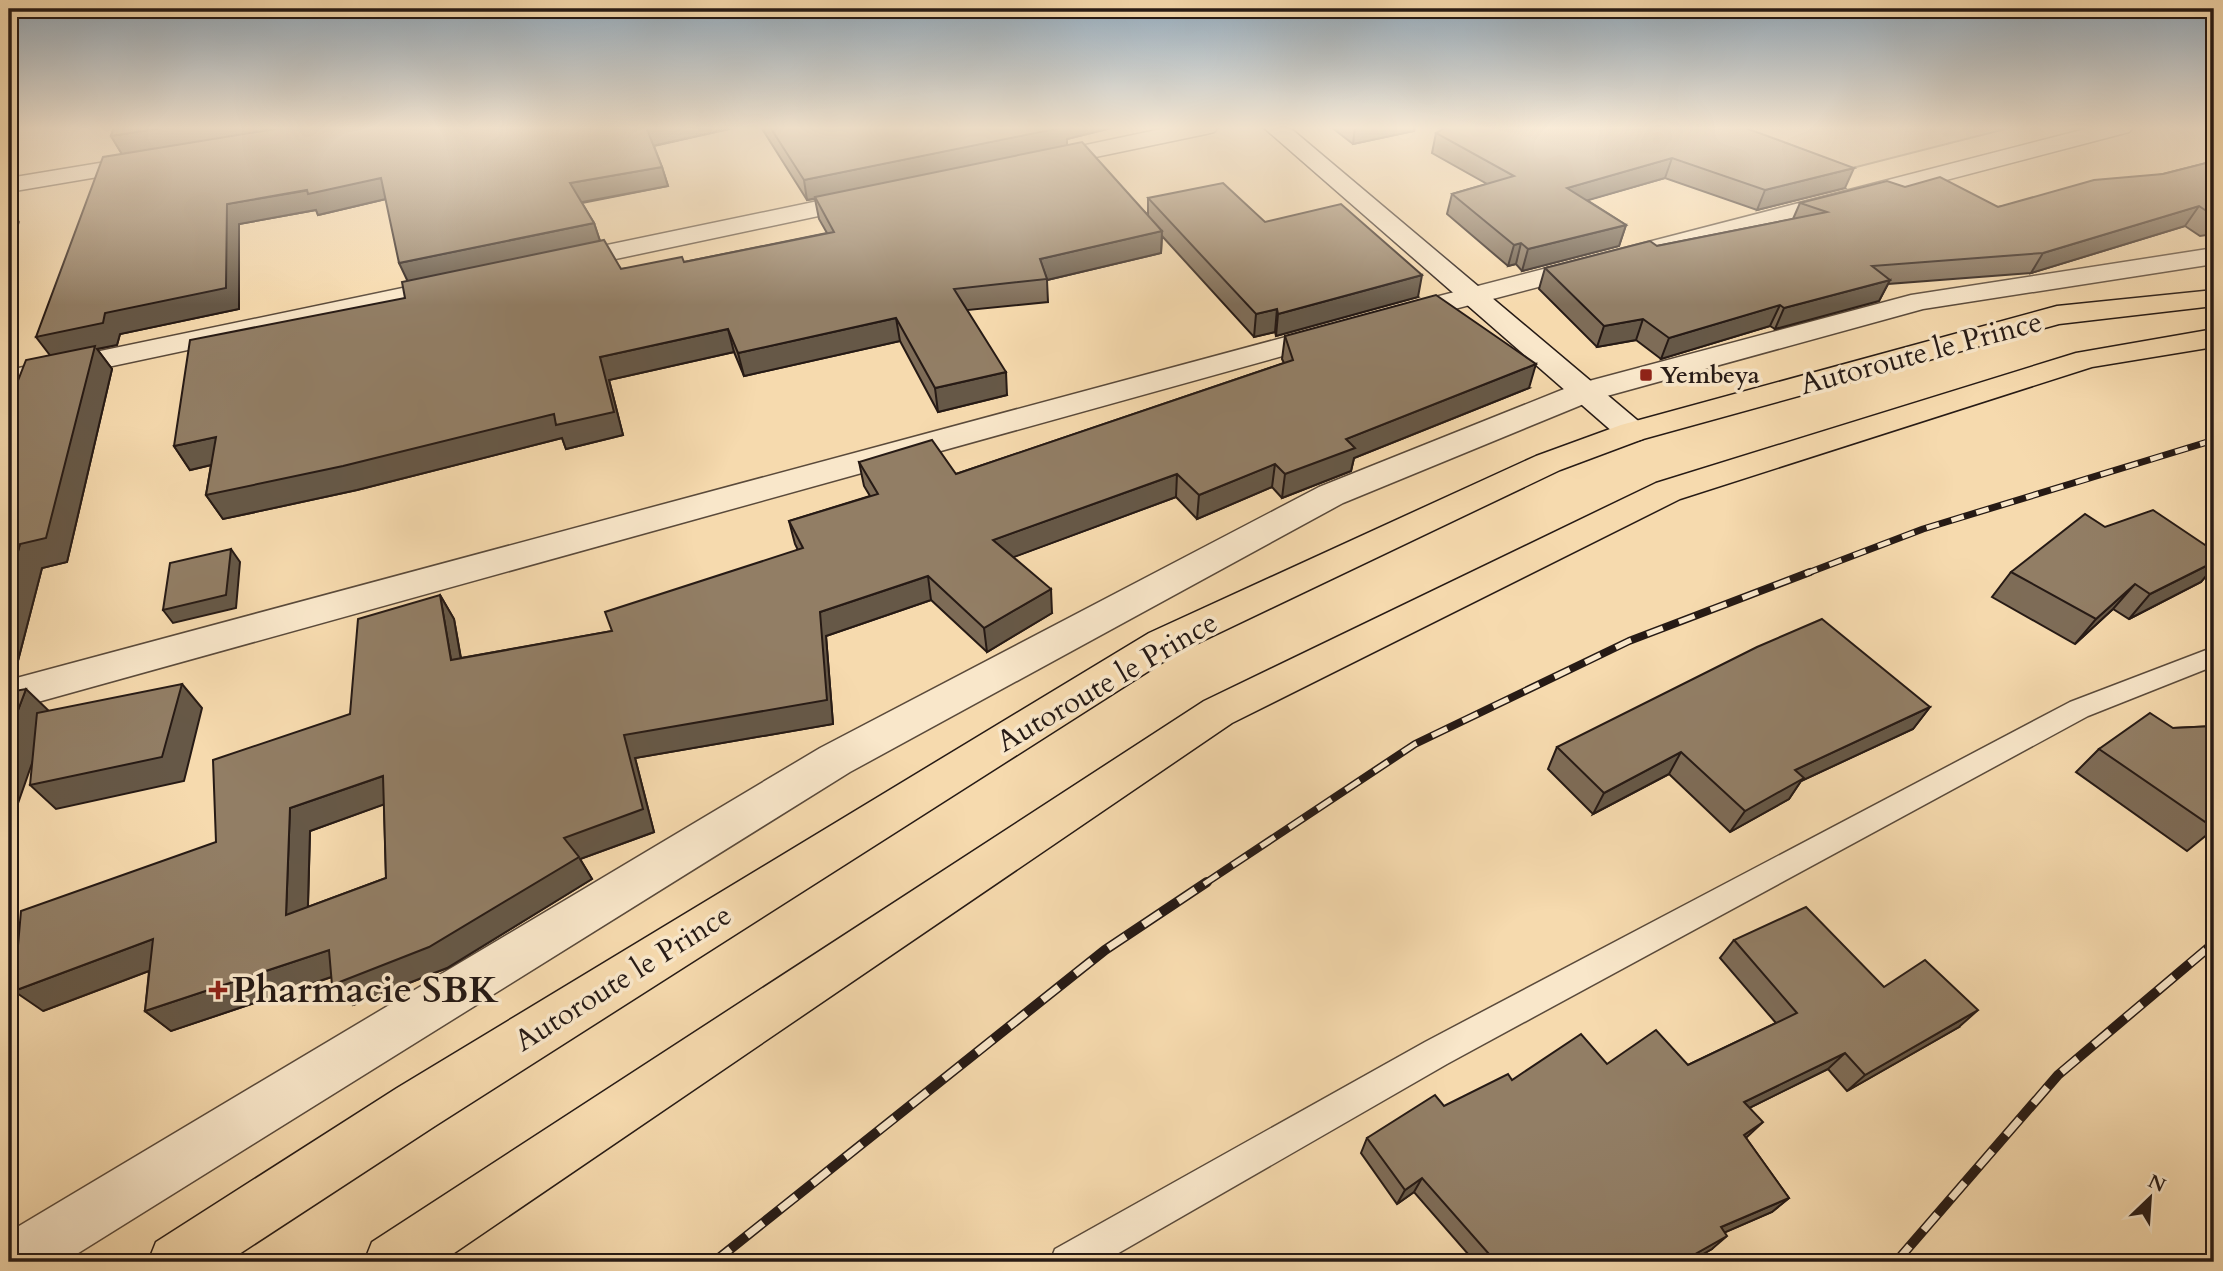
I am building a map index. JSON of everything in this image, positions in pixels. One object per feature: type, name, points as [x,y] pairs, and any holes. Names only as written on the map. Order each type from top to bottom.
[{"type":"main road","name":"Autoroute le Prince","points":[[176,1262],[440,1092],[1163,643],[1548,463],[1632,432],[2057,315],[2214,298]]},
{"type":"main road","name":"Autoroute le Prince","points":[[392,1262],[1218,712],[1668,491],[2087,359],[2214,338]]},
{"type":"street","points":[[1344,186],[1632,432]]},
{"type":"street","points":[[9,695],[1471,295],[1892,186]]},
{"type":"street","points":[[540,267],[893,193]]},
{"type":"street","points":[[12,1262],[835,760],[1331,495],[1586,392],[1921,301],[2214,256]]},
{"type":"street","points":[[9,379],[485,279]]},
{"type":"lane","points":[[1068,1262],[1436,1053],[2079,709],[2214,656]]},
{"type":"building","points":[[92,186],[343,186],[308,194],[307,190],[227,204],[226,288],[105,313],[103,323],[36,337]]},
{"type":"building","points":[[383,186],[572,186],[594,223],[399,263]]},
{"type":"building","points":[[867,186],[1122,186],[1162,231],[1040,259],[1047,279],[954,289],[1006,372],[935,388],[896,318],[738,353],[728,329],[600,357],[614,412],[556,425],[554,414],[343,466],[206,495],[216,437],[174,446],[190,340],[405,298],[402,282],[604,240],[621,269],[682,257],[684,262],[834,232],[815,197]]},
{"type":"building","points":[[1206,186],[1227,186],[1265,222],[1341,204],[1422,275],[1278,314],[1277,309],[1256,314],[1148,198]]},
{"type":"building","points":[[1478,186],[1573,186],[1567,188],[1626,225],[1528,249],[1521,243],[1514,245],[1452,194]]},
{"type":"building","points":[[1754,186],[1780,186],[1765,190]]},
{"type":"building","points":[[1866,186],[1958,186],[1998,207],[2072,186],[2214,186],[2214,216],[2199,206],[2043,253],[1872,266],[1890,280],[1784,308],[1780,305],[1669,338],[1643,319],[1604,326],[1545,268],[1650,241],[1657,246],[1827,212],[1800,203]]},
{"type":"building","points":[[1436,295],[1536,364],[1346,439],[1355,448],[1285,474],[1275,464],[1199,495],[1177,474],[993,540],[1051,589],[984,628],[928,576],[820,612],[827,700],[624,735],[643,809],[564,838],[579,857],[429,947],[332,985],[329,950],[145,1011],[153,939],[14,991],[21,911],[216,842],[213,760],[350,714],[358,619],[440,595],[451,660],[612,631],[605,612],[803,548],[789,521],[878,494],[859,462],[932,440],[956,474],[1293,360],[1285,336]],"holes":[[[383,776],[386,878],[286,915],[290,808]]]},
{"type":"building","points":[[95,346],[46,538],[20,544],[9,584],[9,384],[17,383],[26,360]]},
{"type":"building","points":[[2153,510],[2214,551],[2214,562],[2150,594],[2135,584],[2096,619],[2011,572],[2085,514],[2105,527]]},
{"type":"building","points":[[231,549],[226,595],[163,610],[170,563]]},
{"type":"building","points":[[1822,619],[1930,707],[1795,770],[1804,778],[1745,811],[1681,752],[1604,793],[1557,747],[1757,647]]},
{"type":"building","points":[[182,684],[162,757],[30,785],[37,713]]},
{"type":"building","points":[[26,689],[9,734],[9,692]]},
{"type":"building","points":[[2150,713],[2173,728],[2214,726],[2214,828],[2099,749]]},
{"type":"building","points":[[1806,907],[1884,987],[1925,960],[1978,1010],[1865,1075],[1845,1053],[1744,1102],[1763,1122],[1744,1135],[1789,1198],[1721,1227],[1727,1236],[1681,1262],[1496,1262],[1422,1178],[1405,1190],[1367,1138],[1435,1095],[1444,1106],[1508,1074],[1512,1080],[1581,1034],[1607,1064],[1656,1030],[1688,1065],[1797,1013],[1734,940]]},
{"type":"railway","points":[[1805,574],[1923,529],[2214,440]]},
{"type":"railway","points":[[1204,884],[1415,744],[1629,641],[1810,572]]},
{"type":"railway","points":[[714,1262],[1105,950],[1204,884]]},
{"type":"railway","points":[[1896,1262],[2058,1075],[2214,943]]},
{"type":"place","name":"Yembeya","points":[[1646,375]]},
{"type":"place","name":"Pharmacie SBK","points":[[218,990]]}]
